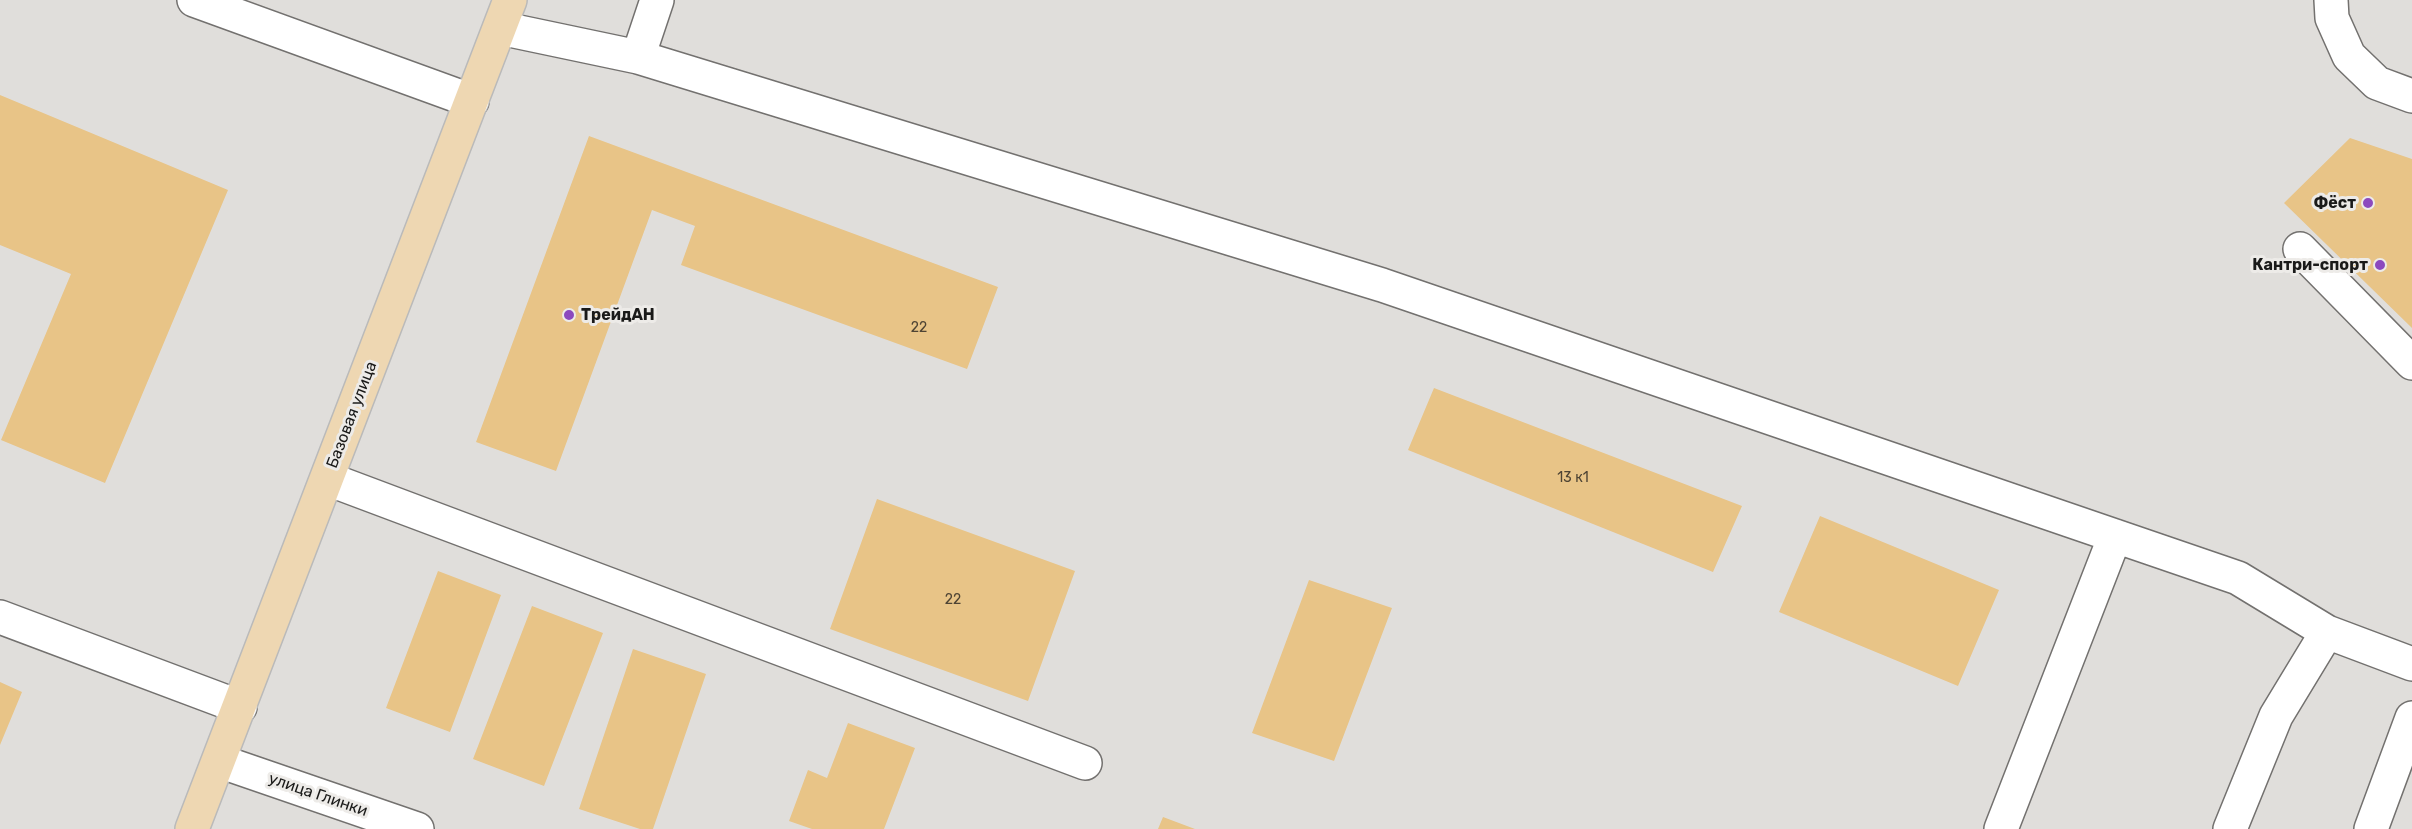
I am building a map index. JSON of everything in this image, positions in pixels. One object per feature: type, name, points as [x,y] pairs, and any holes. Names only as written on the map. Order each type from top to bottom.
[{"type":"main road","name":"Базовая улица","points":[[192,829],[505,14]]},
{"type":"street","points":[[194,0],[472,101]]},
{"type":"street","points":[[638,57],[657,0]]},
{"type":"street","points":[[2331,0],[2332,18],[2349,56],[2377,84],[2412,96]]},
{"type":"street","points":[[505,14],[638,57],[1382,285],[2238,578],[2327,632],[2412,664]]},
{"type":"street","points":[[2300,249],[2412,363]]},
{"type":"street","points":[[328,479],[1085,763]]},
{"type":"street","points":[[2001,829],[2115,536]]},
{"type":"street","points":[[0,616],[240,707]]},
{"type":"street","points":[[2230,829],[2276,716],[2327,632]]},
{"type":"street","points":[[2371,829],[2412,717]]},
{"type":"street","name":"улица Глинки","points":[[219,761],[417,829]]},
{"type":"building","points":[[0,95],[228,190],[105,483],[1,440],[71,274],[0,245]]},
{"type":"building","points":[[589,136],[998,287],[967,369],[681,265],[695,226],[652,210],[556,471],[476,442]]},
{"type":"building","name":"Кантри-спорт","points":[[2350,138],[2412,159],[2412,328],[2284,203]]},
{"type":"building","points":[[1434,388],[1742,506],[1713,572],[1408,450]]},
{"type":"building","points":[[877,499],[1075,571],[1028,701],[830,629]]},
{"type":"building","points":[[1820,516],[1999,590],[1958,686],[1779,612]]},
{"type":"building","points":[[438,571],[501,595],[450,732],[386,708]]},
{"type":"building","points":[[1309,580],[1392,608],[1334,761],[1252,733]]},
{"type":"building","points":[[532,606],[603,633],[544,786],[473,759]]},
{"type":"building","points":[[633,649],[706,674],[653,829],[640,829],[579,809]]},
{"type":"building","points":[[0,682],[22,692],[0,745]]},
{"type":"building","points":[[848,723],[915,748],[884,829],[812,829],[789,821],[808,770],[827,778]]},
{"type":"building","points":[[1163,817],[1195,829],[1158,829]]},
{"type":"place","name":"Фёст","points":[[2368,203]]},
{"type":"place","name":"Кантри-спорт","points":[[2380,265]]},
{"type":"place","name":"ТрейдАН","points":[[569,315]]}]
